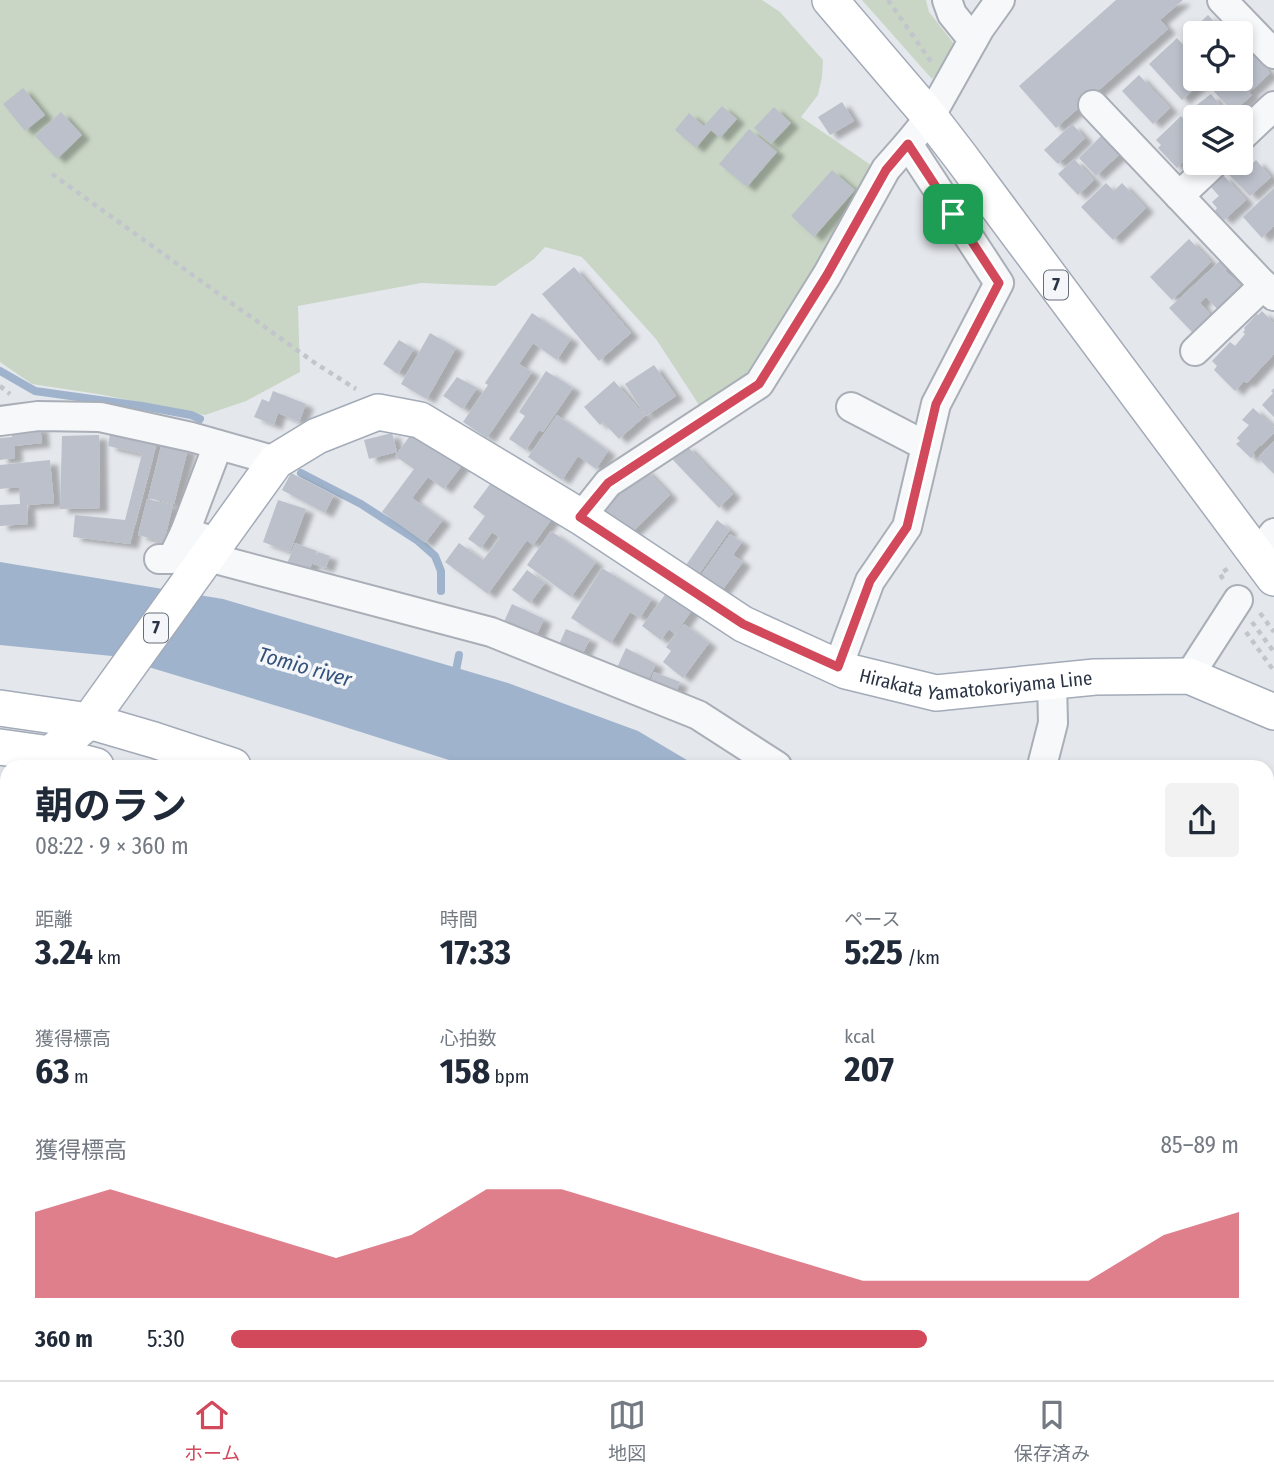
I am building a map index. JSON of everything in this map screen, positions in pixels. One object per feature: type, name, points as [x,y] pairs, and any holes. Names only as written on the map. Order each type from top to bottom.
[{"type":"main road","name":"7","points":[[830,0],[930,117],[1252,584]]},
{"type":"main road","name":"Hirakata Yamatokoriyama Line","points":[[48,760],[97,710],[203,544],[276,461],[317,436],[378,412],[420,420],[580,517],[743,624],[846,671],[936,693],[1095,677],[1189,676],[1274,712]]},
{"type":"main road","points":[[0,708],[97,710],[218,760]]},
{"type":"main road","points":[[0,747],[48,760]]},
{"type":"street","points":[[947,0],[952,14],[974,40]]},
{"type":"street","points":[[580,517],[608,483],[759,384],[827,275],[886,170],[930,117],[1000,0]]},
{"type":"street","points":[[1222,0],[1274,54]]},
{"type":"street","points":[[1093,105],[1269,291],[1195,351]]},
{"type":"street","points":[[1253,126],[1274,106]]},
{"type":"street","points":[[838,667],[870,581],[907,527],[936,404],[999,283],[908,144]]},
{"type":"street","points":[[1179,196],[1201,175]]},
{"type":"street","points":[[851,407],[926,446]]},
{"type":"street","points":[[0,422],[38,416],[100,417],[191,437],[276,461]]},
{"type":"street","points":[[203,544],[218,445]]},
{"type":"street","points":[[159,559],[172,559],[203,544],[491,632],[698,715],[768,760]]},
{"type":"street","points":[[1189,676],[1252,584]]},
{"type":"street","points":[[1044,760],[1053,723],[1052,682]]},
{"type":"path","points":[[888,0],[947,85]]},
{"type":"path","points":[[52,174],[315,363],[358,390]]},
{"type":"path","points":[[1220,573],[1252,584],[1274,632]]},
{"type":"path","points":[[1252,584],[1274,652]]},
{"type":"path","points":[[1252,584],[1274,671]]},
{"type":"green space","points":[[0,0],[762,0],[780,12],[823,60],[818,95],[801,117],[878,170],[767,365],[701,408],[656,339],[582,257],[545,247],[534,259],[495,286],[421,283],[298,306],[300,372],[246,401],[205,415],[32,384],[0,362]]},
{"type":"green space","points":[[862,0],[926,0],[929,12],[958,49],[932,79]]},
{"type":"water","name":"Tomio river","points":[[0,562],[223,599],[508,683],[638,731],[687,760],[449,760],[112,656],[0,645]]},
{"type":"building","points":[[1116,0],[1183,0],[1160,20],[1168,29],[1056,128],[1019,86]]},
{"type":"building","points":[[1208,15],[1213,21],[1202,21]]},
{"type":"building","points":[[1177,38],[1183,45],[1183,91],[1192,91],[1182,100],[1149,64]]},
{"type":"building","points":[[1253,54],[1270,73],[1253,89]]},
{"type":"building","points":[[1139,75],[1170,108],[1153,124],[1122,91]]},
{"type":"building","points":[[23,88],[45,115],[25,131],[3,104]]},
{"type":"building","points":[[1214,91],[1251,91],[1249,93],[1252,95],[1241,105],[1227,105]]},
{"type":"building","points":[[1211,94],[1220,105],[1197,105]]},
{"type":"building","points":[[842,102],[854,121],[830,135],[818,117]]},
{"type":"building","points":[[722,106],[737,119],[720,138],[711,130],[696,148],[675,130],[689,113],[704,126]]},
{"type":"building","points":[[774,107],[791,123],[771,144],[754,128]]},
{"type":"building","points":[[61,112],[82,135],[57,159],[35,136]]},
{"type":"building","points":[[1181,116],[1183,118],[1183,162],[1177,168],[1158,148],[1161,145],[1156,140]]},
{"type":"building","points":[[1072,124],[1085,138],[1058,164],[1044,150]]},
{"type":"building","points":[[749,129],[777,152],[747,187],[719,164]]},
{"type":"building","points":[[1103,134],[1121,153],[1096,176],[1079,158]]},
{"type":"building","points":[[1074,159],[1094,180],[1078,195],[1058,174]]},
{"type":"building","points":[[1256,160],[1271,177],[1250,196],[1229,175],[1253,175],[1253,163]]},
{"type":"building","points":[[832,170],[855,190],[814,237],[791,216]]},
{"type":"building","points":[[1223,175],[1246,200],[1224,220],[1215,211],[1217,208],[1212,202],[1219,196],[1211,187]]},
{"type":"building","points":[[1106,183],[1114,191],[1122,183],[1146,208],[1113,240],[1081,207]]},
{"type":"building","points":[[1274,188],[1274,226],[1262,238],[1243,217]]},
{"type":"building","points":[[1189,239],[1211,262],[1172,300],[1150,277]]},
{"type":"building","points":[[1223,258],[1230,265],[1225,270],[1244,289],[1220,312],[1206,297],[1200,303],[1210,314],[1192,332],[1169,308]]},
{"type":"building","points":[[574,267],[631,333],[599,361],[542,294]]},
{"type":"building","points":[[1262,311],[1274,323],[1274,354],[1247,383],[1244,381],[1235,391],[1214,370],[1217,366],[1212,361],[1230,342],[1235,346],[1245,334],[1244,328]]},
{"type":"building","points":[[532,313],[571,339],[557,360],[533,343],[519,364],[532,372],[487,438],[463,422],[488,385],[485,383]]},
{"type":"building","points":[[430,333],[456,348],[427,399],[401,384]]},
{"type":"building","points":[[399,340],[414,349],[398,374],[383,364]]},
{"type":"building","points":[[654,365],[676,396],[646,416],[625,384]]},
{"type":"building","points":[[546,371],[573,388],[543,432],[539,430],[526,450],[509,439],[525,416],[519,412]]},
{"type":"building","points":[[457,377],[477,388],[463,409],[443,396]]},
{"type":"building","points":[[614,381],[645,416],[619,439],[603,422],[600,425],[584,407]]},
{"type":"building","points":[[1274,388],[1274,417],[1262,405]]},
{"type":"building","points":[[273,391],[306,404],[299,422],[278,413],[274,425],[254,417],[262,399],[269,402]]},
{"type":"building","points":[[1253,408],[1274,427],[1274,433],[1260,445],[1251,458],[1236,444],[1240,441],[1237,438],[1249,425],[1242,420]]},
{"type":"building","points":[[557,415],[608,451],[596,469],[578,456],[562,480],[528,457]]},
{"type":"building","points":[[418,425],[466,460],[444,489],[428,477],[412,498],[443,520],[425,543],[382,512],[414,469],[395,456]]},
{"type":"building","points":[[40,426],[42,443],[14,446],[15,458],[0,460],[0,438],[12,437],[11,430]]},
{"type":"building","points":[[111,428],[158,439],[130,544],[73,537],[75,515],[125,520],[142,454],[108,446]]},
{"type":"building","points":[[392,433],[397,452],[369,459],[364,440]]},
{"type":"building","points":[[99,435],[100,508],[60,509],[62,436]]},
{"type":"building","points":[[1274,441],[1274,474],[1258,458]]},
{"type":"building","points":[[162,442],[188,449],[174,504],[148,498]]},
{"type":"building","points":[[686,445],[733,494],[719,508],[672,459]]},
{"type":"building","points":[[50,460],[54,503],[27,505],[28,524],[0,526],[0,505],[20,504],[19,487],[0,489],[0,465]]},
{"type":"building","points":[[644,468],[670,495],[626,538],[600,511]]},
{"type":"building","points":[[499,472],[556,513],[533,545],[527,540],[488,594],[445,562],[459,543],[483,560],[500,538],[492,532],[481,548],[468,539],[485,516],[473,507]]},
{"type":"building","points":[[291,473],[334,495],[325,513],[282,490]]},
{"type":"building","points":[[147,499],[173,505],[164,542],[138,535]]},
{"type":"building","points":[[278,500],[306,509],[290,552],[263,542]]},
{"type":"building","points":[[717,520],[730,530],[697,577],[684,568]]},
{"type":"building","points":[[551,531],[596,562],[571,597],[527,565]]},
{"type":"building","points":[[730,534],[742,542],[733,555],[743,562],[718,596],[697,581]]},
{"type":"building","points":[[295,543],[317,551],[309,571],[287,564]]},
{"type":"building","points":[[318,552],[330,556],[326,568],[313,564]]},
{"type":"building","points":[[602,568],[652,599],[640,618],[630,612],[611,643],[571,618]]},
{"type":"building","points":[[527,570],[545,583],[530,603],[512,590]]},
{"type":"building","points":[[670,588],[695,606],[675,634],[669,629],[661,640],[642,626]]},
{"type":"building","points":[[512,604],[544,619],[534,641],[502,626]]},
{"type":"building","points":[[684,624],[709,643],[683,678],[663,662],[671,651],[666,647]]},
{"type":"building","points":[[566,629],[590,639],[579,661],[556,651]]},
{"type":"building","points":[[626,648],[656,664],[646,685],[616,670]]},
{"type":"building","points":[[654,672],[680,682],[674,698],[648,688]]},
{"type":"waterway","points":[[0,371],[35,391],[142,406],[200,419]]},
{"type":"waterway","points":[[301,473],[361,504],[418,541],[435,556],[441,571],[441,591]]},
{"type":"waterway","points":[[455,676],[459,655]]},
{"type":"route","points":[[908,144],[953,214],[999,283],[936,404],[907,527],[870,581],[838,667],[743,624],[580,517],[608,483],[759,384],[827,275],[886,170],[908,144]]}]
